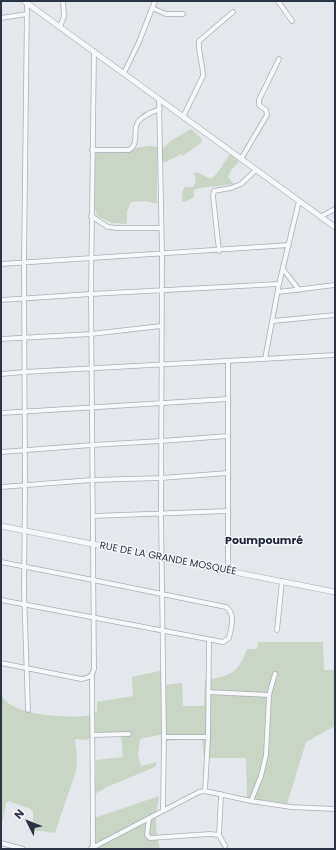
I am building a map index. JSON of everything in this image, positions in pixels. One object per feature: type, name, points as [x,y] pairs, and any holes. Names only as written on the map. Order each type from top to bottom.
[{"type":"street","points":[[60,27],[64,16],[63,1]]},
{"type":"street","points":[[124,73],[139,42],[155,1]]},
{"type":"street","points":[[278,1],[292,21]]},
{"type":"street","points":[[26,2],[94,50],[183,117],[335,227]]},
{"type":"street","points":[[26,2],[24,604],[28,710]]},
{"type":"street","points":[[152,8],[166,14],[183,14]]},
{"type":"street","points":[[183,117],[203,76],[199,41],[233,12]]},
{"type":"street","points":[[1,18],[27,14]]},
{"type":"street","points":[[94,50],[91,216],[94,617],[94,669],[92,674],[93,735],[91,848],[162,810],[199,792],[205,791],[251,801],[291,807],[335,809]]},
{"type":"street","points":[[241,159],[267,115],[266,110],[258,103],[279,59]]},
{"type":"street","points":[[159,99],[162,255],[160,403],[160,513],[164,737],[162,810]]},
{"type":"street","points":[[92,150],[129,150],[135,144],[135,130],[137,123],[147,114],[160,109]]},
{"type":"street","points":[[219,251],[213,194],[214,191],[231,188],[241,184],[256,170]]},
{"type":"street","points":[[265,359],[279,284],[299,202]]},
{"type":"street","points":[[320,216],[335,209]]},
{"type":"street","points":[[91,216],[108,227],[161,228]]},
{"type":"street","points":[[1,264],[162,255],[289,245]]},
{"type":"street","points":[[283,269],[299,290]]},
{"type":"street","points":[[1,300],[279,284]]},
{"type":"street","points":[[278,292],[335,285]]},
{"type":"street","points":[[272,321],[335,315]]},
{"type":"street","points":[[1,339],[91,334],[161,326]]},
{"type":"street","points":[[1,374],[335,355]]},
{"type":"street","points":[[228,361],[228,571]]},
{"type":"street","points":[[1,414],[228,399]]},
{"type":"street","points":[[1,452],[92,444],[160,442],[228,436]]},
{"type":"street","points":[[1,487],[92,480],[228,474]]},
{"type":"street","points":[[93,516],[228,511]]},
{"type":"street","name":"RUE DE LA GRANDE MOSQUÉE","points":[[1,526],[335,592]]},
{"type":"street","points":[[1,562],[226,607],[230,610],[232,616],[232,626],[229,638],[223,642],[1,600]]},
{"type":"street","points":[[277,630],[282,582]]},
{"type":"street","points":[[205,791],[208,737],[209,640]]},
{"type":"street","points":[[1,663],[81,679],[88,678],[92,674]]},
{"type":"street","points":[[251,801],[261,776],[266,755],[269,695],[275,674]]},
{"type":"street","points":[[208,692],[269,695]]},
{"type":"street","points":[[93,735],[129,734]]},
{"type":"street","points":[[164,737],[208,737]]},
{"type":"street","points":[[221,794],[219,835],[225,846]]},
{"type":"street","points":[[149,818],[147,835],[150,838],[210,834],[219,835]]},
{"type":"street","points":[[1,843],[23,849]]},
{"type":"green space","points":[[191,129],[201,138],[202,142],[183,156],[181,154],[164,163],[162,160],[162,149],[172,140]]},
{"type":"green space","points":[[150,146],[157,147],[157,204],[146,201],[131,202],[127,211],[127,224],[112,223],[97,216],[94,204],[95,158],[97,153],[126,152],[136,148]]},
{"type":"green space","points":[[230,154],[239,162],[231,170],[228,177],[234,184],[200,188],[194,190],[194,197],[185,202],[182,201],[182,192],[185,187],[193,187],[196,182],[194,172],[211,179],[219,171]]},
{"type":"green space","points":[[258,642],[323,642],[324,670],[335,670],[335,726],[306,742],[287,804],[247,800],[246,758],[204,758],[202,738],[165,741],[164,734],[140,739],[138,755],[141,766],[157,762],[155,767],[107,787],[95,794],[95,760],[123,757],[121,734],[92,737],[86,740],[75,739],[77,757],[76,771],[55,833],[33,830],[33,812],[29,808],[8,801],[6,803],[1,828],[1,694],[6,701],[15,707],[26,711],[52,716],[87,716],[97,711],[97,702],[133,696],[132,677],[164,670],[165,685],[182,683],[183,706],[204,706],[205,680],[221,677],[232,672],[240,664],[247,649],[257,649]]},
{"type":"green space","points":[[159,796],[156,822],[160,849],[87,849],[92,846],[94,818]]},
{"type":"district","name":"Poumpoumré","points":[[264,541]]}]
